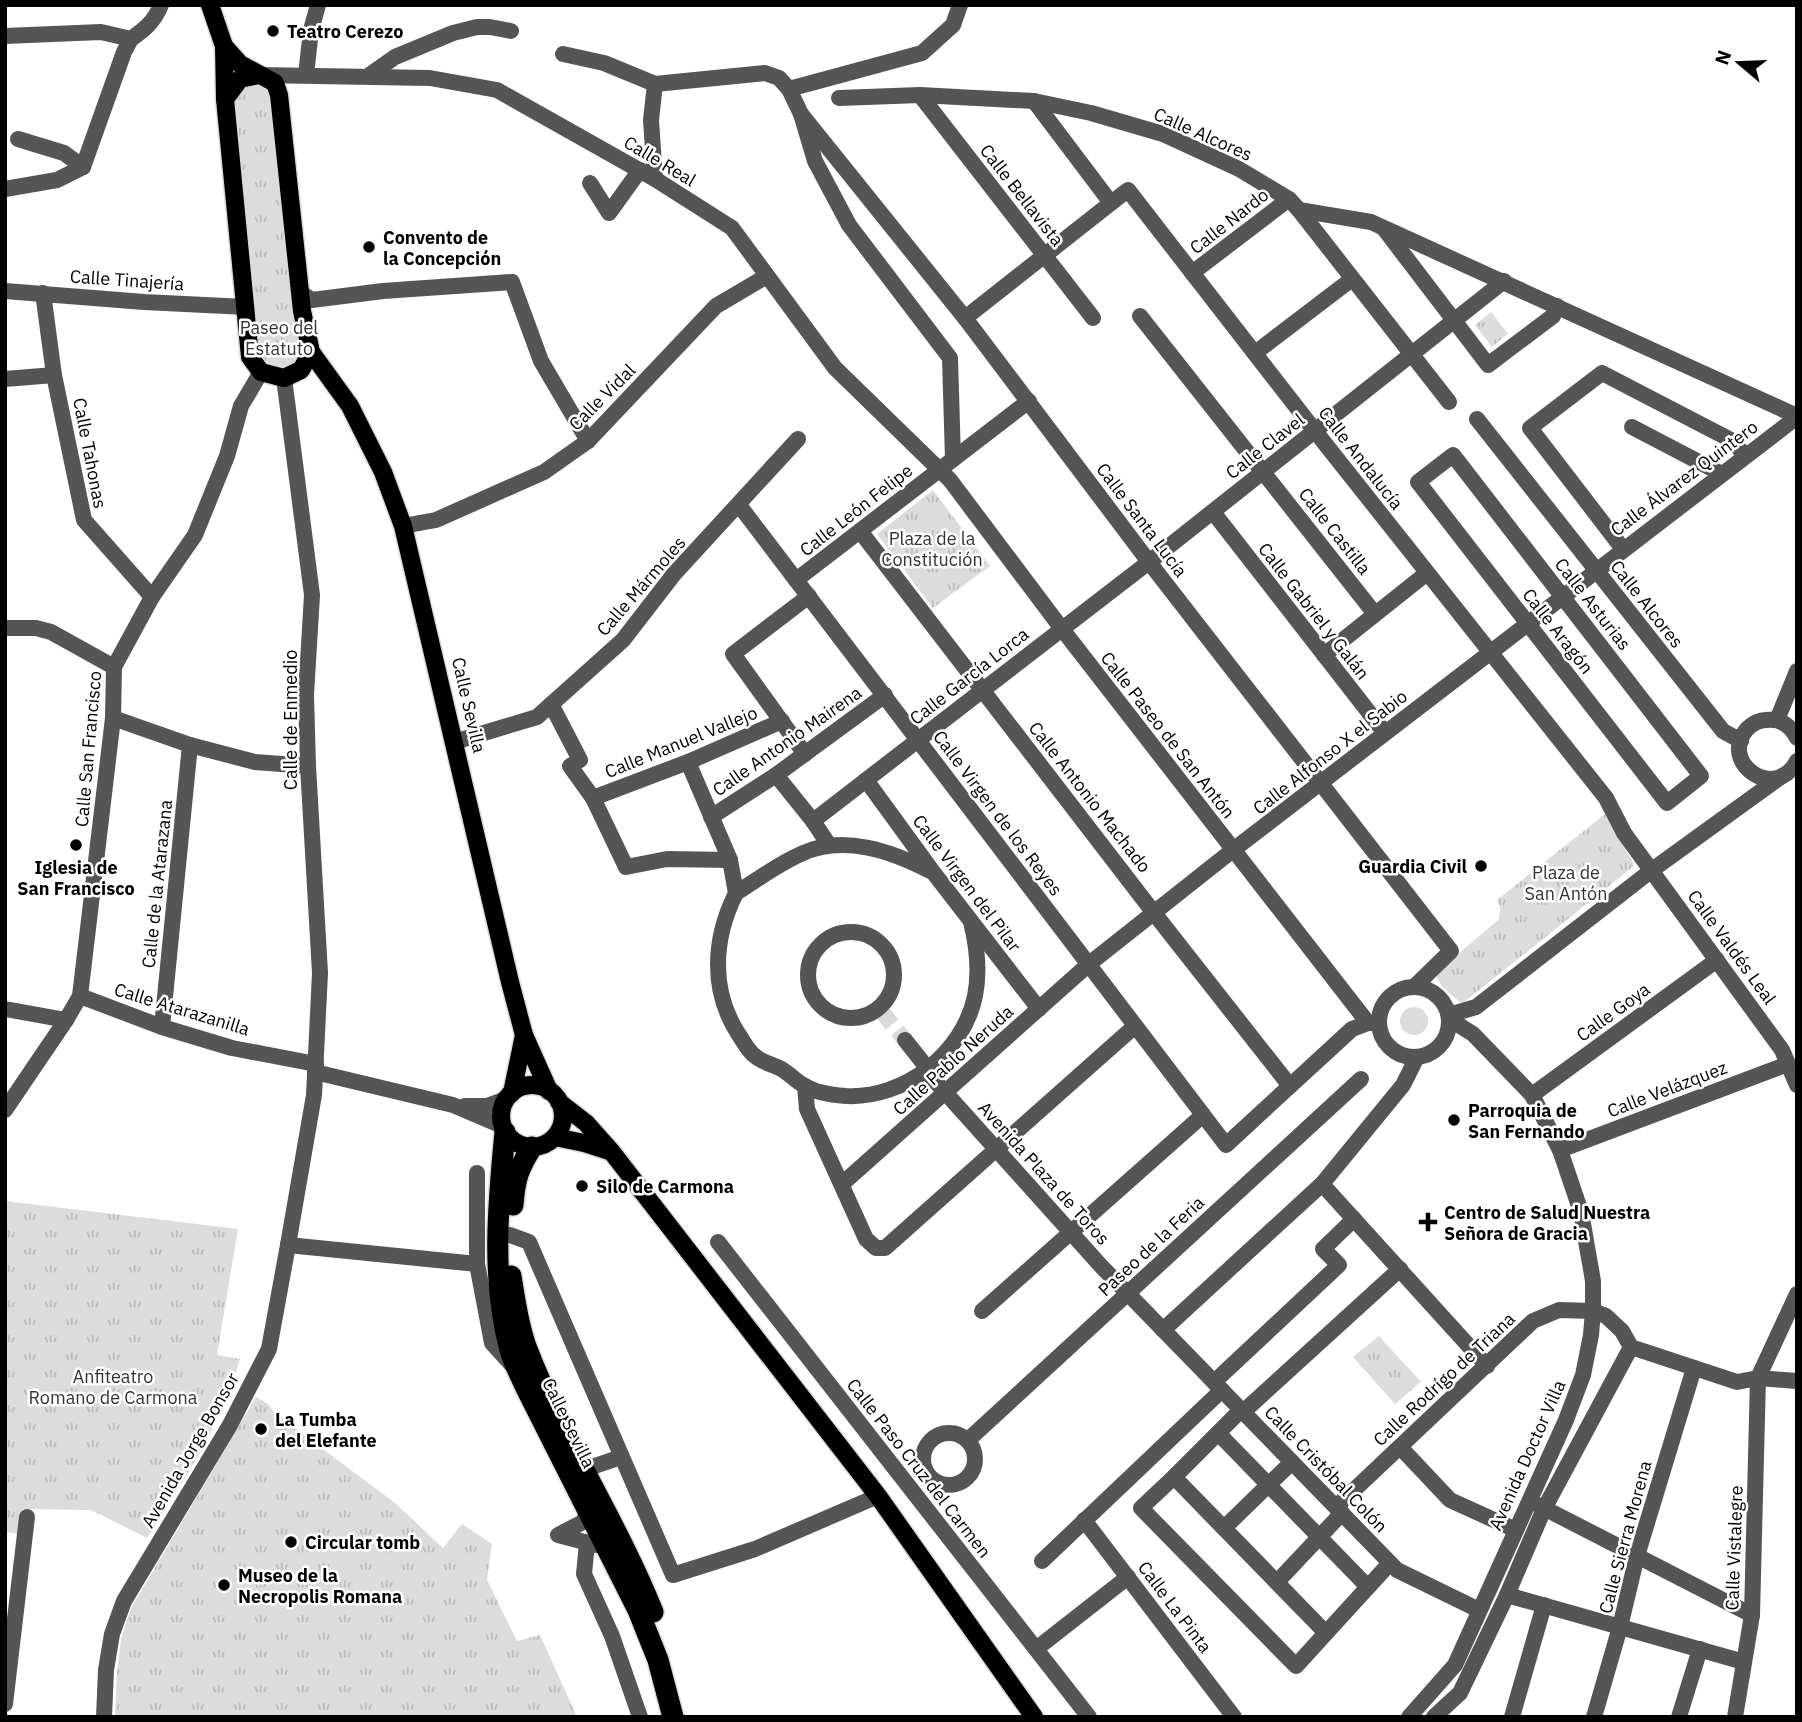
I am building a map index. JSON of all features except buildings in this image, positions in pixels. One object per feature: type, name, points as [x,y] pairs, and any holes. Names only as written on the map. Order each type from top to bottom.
[{"type":"highway","name":"Calle Sevilla","points":[[504,1129],[498,1277],[502,1315],[511,1353],[588,1512],[596,1545],[643,1623],[673,1717]]},
{"type":"highway","name":"Calle Sevilla","points":[[532,1147],[515,1180],[510,1235],[511,1275],[526,1347],[583,1471],[628,1556],[650,1605],[670,1655],[688,1717]]},
{"type":"main road","points":[[210,5],[224,46],[225,99],[250,357],[261,372],[284,378],[301,370],[311,352],[302,311],[304,295],[279,95],[275,83],[240,64],[224,46]]},
{"type":"main road","points":[[225,99],[240,79],[259,75]]},
{"type":"main road","name":"Calle Sevilla","points":[[311,352],[342,394],[383,472],[403,526],[524,1035],[554,1097]]},
{"type":"main road","points":[[301,370],[316,375],[342,394]]},
{"type":"main road","points":[[524,1035],[509,1096],[502,1107],[504,1129],[517,1143],[532,1147],[541,1146],[560,1129],[562,1111],[554,1097]]},
{"type":"main road","points":[[509,1096],[520,1088],[540,1087],[586,1123],[611,1151],[878,1496],[1034,1717]]},
{"type":"main road","points":[[555,1136],[611,1151]]},
{"type":"street","points":[[5,189],[57,180],[83,167],[124,52],[131,39],[148,28],[161,5]]},
{"type":"street","points":[[306,75],[311,30],[318,5]]},
{"type":"street","points":[[789,89],[922,53],[953,25],[960,5]]},
{"type":"street","points":[[368,76],[395,57],[453,33],[477,27],[511,31]]},
{"type":"street","points":[[5,36],[100,33],[131,39]]},
{"type":"street","points":[[563,54],[604,63],[655,84],[765,73],[779,78],[789,89],[801,114],[815,160],[849,225],[950,358],[953,459]]},
{"type":"street","name":"Calle Real","points":[[259,75],[430,78],[497,90],[655,179],[732,228],[835,368],[939,470]]},
{"type":"street","points":[[655,84],[651,120],[655,179]]},
{"type":"street","name":"Calle Alcores","points":[[839,98],[920,95],[1034,101],[1091,113],[1163,134],[1239,169],[1294,204],[1449,402]]},
{"type":"street","name":"Calle Bellavista","points":[[920,95],[1093,318]]},
{"type":"street","points":[[965,318],[1111,203],[1034,101]]},
{"type":"street","name":"Calle Santa Lucía","points":[[801,114],[965,318],[1149,562],[1451,951],[1415,986]]},
{"type":"street","points":[[18,139],[64,153],[83,167]]},
{"type":"street","points":[[590,183],[609,213],[639,170]]},
{"type":"street","name":"Calle Andalucía","points":[[1111,203],[1128,190],[1606,799],[1624,833],[1652,870]]},
{"type":"street","points":[[1294,204],[1371,222],[1797,416]]},
{"type":"street","name":"Calle Nardo","points":[[1192,273],[1294,204]]},
{"type":"street","points":[[1384,228],[1488,365],[1553,317],[1558,306]]},
{"type":"street","name":"Calle Vidal","points":[[403,526],[436,520],[544,472],[588,441],[716,306],[767,276]]},
{"type":"street","points":[[1255,353],[1352,279]]},
{"type":"street","name":"Calle Clavel","points":[[1149,562],[1504,281]]},
{"type":"street","points":[[304,295],[312,300],[383,291],[512,282],[541,361],[588,441]]},
{"type":"street","name":"Calle Tinajería","points":[[5,291],[246,307]]},
{"type":"street","name":"Calle Tahonas","points":[[43,293],[54,375],[83,520],[152,597]]},
{"type":"street","name":"Calle Castilla","points":[[1140,316],[1375,614]]},
{"type":"street","name":"Calle San Francisco","points":[[80,996],[113,718],[114,667],[152,597],[195,535],[227,456],[242,406],[261,372]]},
{"type":"street","points":[[1623,549],[1530,428],[1602,373],[1733,441],[1745,456]]},
{"type":"street","points":[[5,379],[54,375]]},
{"type":"street","name":"Calle de Enmedio","points":[[284,378],[312,595],[306,695],[320,973],[315,1068]]},
{"type":"street","name":"Calle León Felipe","points":[[796,580],[1029,401]]},
{"type":"street","name":"Calle Álvarez Quintero","points":[[1596,570],[1797,416]]},
{"type":"street","name":"Calle Alcores","points":[[1477,419],[1723,731],[1741,741]]},
{"type":"street","points":[[1632,426],[1722,474]]},
{"type":"street","name":"Calle Mármoles","points":[[454,742],[537,717],[623,640],[674,574],[798,439]]},
{"type":"street","name":"Calle Aragón","points":[[1453,455],[1418,482],[1667,803]]},
{"type":"street","name":"Calle Asturias","points":[[1453,455],[1702,776],[1667,803]]},
{"type":"street","name":"Calle Paseo de San Antón","points":[[939,470],[950,480],[1233,850],[1373,1023]]},
{"type":"street","name":"Calle Virgen de los Reyes","points":[[739,505],[1226,1145],[1290,1086]]},
{"type":"street","name":"Calle Gabriel y Galán","points":[[1213,512],[1385,733]]},
{"type":"street","name":"Calle Antonio Machado","points":[[860,531],[1290,1086]]},
{"type":"street","name":"Calle García Lorca","points":[[813,821],[1149,562]]},
{"type":"street","name":"Calle Alfonso X el Sabio","points":[[1089,964],[1596,570]]},
{"type":"street","points":[[1324,655],[1427,573]]},
{"type":"street","points":[[805,754],[733,654],[809,596]]},
{"type":"street","points":[[5,628],[36,628],[51,632],[114,667]]},
{"type":"street","points":[[1777,720],[1797,671]]},
{"type":"street","name":"Calle Antonio Mairena","points":[[711,817],[776,775],[885,695]]},
{"type":"street","points":[[551,704],[580,760],[570,766],[593,798],[626,867],[667,859],[730,860]]},
{"type":"street","points":[[113,718],[190,745],[255,762],[308,766]]},
{"type":"street","points":[[1782,776],[1763,779],[1747,769],[1740,751],[1744,733],[1759,721],[1768,719],[1786,724],[1797,738]]},
{"type":"street","name":"Calle Manuel Vallejo","points":[[593,798],[688,762],[782,721]]},
{"type":"street","name":"Calle de la Atarazana","points":[[162,1027],[190,745]]},
{"type":"street","points":[[1449,1017],[1476,1007],[1652,870],[1782,776],[1797,761]]},
{"type":"street","points":[[688,762],[730,860],[736,893]]},
{"type":"street","points":[[776,775],[829,845]]},
{"type":"street","name":"Calle Virgen del Pilar","points":[[866,780],[1039,1009]]},
{"type":"street","points":[[933,872],[881,851],[854,845],[829,845],[798,855],[736,893],[723,922],[718,952],[718,978],[723,1002],[734,1028],[752,1054],[779,1067],[805,1086],[832,1095],[860,1096],[908,1082],[927,1070],[953,1042],[972,1006],[977,964],[971,922]]},
{"type":"street","name":"Calle Valdés Leal","points":[[1652,870],[1789,1053],[1797,1085]]},
{"type":"street","points":[[853,931],[871,936],[886,948],[894,966],[894,979],[881,1010],[847,1018],[829,1012],[817,1002],[809,987],[808,967],[814,952],[824,940],[835,934],[853,931]]},
{"type":"street","name":"Calle Goya","points":[[1532,1096],[1717,960]]},
{"type":"street","name":"Calle Pablo Neruda","points":[[842,1184],[1089,964]]},
{"type":"street","points":[[1290,1086],[1352,1029],[1373,1023],[1385,1001],[1403,988],[1415,986],[1437,994],[1449,1017],[1448,1030],[1437,1049],[1428,1055],[1417,1057],[1395,1052],[1386,1044],[1373,1023]]},
{"type":"street","points":[[5,1110],[80,996]]},
{"type":"street","name":"Calle Atarazanilla","points":[[80,996],[162,1027],[232,1048],[315,1068]]},
{"type":"street","points":[[5,1009],[66,1020]]},
{"type":"street","name":"Avenida Doctor Villa","points":[[1409,1717],[1455,1665],[1566,1420],[1583,1375],[1593,1311],[1593,1281],[1581,1212],[1560,1150],[1532,1096],[1473,1034],[1449,1017]]},
{"type":"street","points":[[805,1086],[807,1109],[866,1239],[876,1248],[886,1248],[1135,1026]]},
{"type":"street","name":"Avenida Plaza de Toros","points":[[905,1040],[945,1093],[1163,1330]]},
{"type":"street","name":"Calle Velázquez","points":[[1560,1150],[1789,1053]]},
{"type":"street","points":[[1163,1330],[1322,1184],[1403,1086],[1417,1057]]},
{"type":"street","points":[[315,1068],[453,1105],[504,1129]]},
{"type":"street","name":"Avenida Jorge Bonsor","points":[[104,1717],[106,1670],[112,1634],[124,1601],[230,1425],[269,1349],[314,1095],[315,1068]]},
{"type":"street","name":"Paseo de la Feria","points":[[968,1440],[1361,1079]]},
{"type":"street","points":[[453,1105],[486,1106],[509,1096]]},
{"type":"street","points":[[982,1311],[1203,1115]]},
{"type":"street","points":[[477,1173],[477,1265],[492,1343],[519,1371],[543,1385]]},
{"type":"street","points":[[1322,1184],[1487,1366]]},
{"type":"street","points":[[1042,1561],[1339,1265],[1323,1249],[1354,1219]]},
{"type":"street","points":[[510,1235],[529,1242],[673,1575],[755,1549],[878,1496]]},
{"type":"street","name":"Calle Paso Cruz del Carmen","points":[[718,1242],[1089,1717]]},
{"type":"street","points":[[288,1245],[477,1265]]},
{"type":"street","points":[[1390,1563],[1296,1666],[1141,1508],[1218,1433],[1400,1269]]},
{"type":"street","points":[[1758,1378],[1797,1294]]},
{"type":"street","name":"Calle Rodrígo de Triana","points":[[1277,1582],[1319,1537],[1339,1510],[1399,1447],[1534,1321],[1559,1310],[1593,1311]]},
{"type":"street","points":[[1593,1311],[1606,1316],[1622,1331],[1631,1347],[1737,1382],[1758,1378],[1797,1381]]},
{"type":"street","name":"Calle Cristóbal Colón","points":[[1163,1330],[1397,1570],[1479,1610]]},
{"type":"street","points":[[1434,1717],[1460,1693],[1545,1508],[1631,1347]]},
{"type":"street","name":"Calle Sierra Morena","points":[[1594,1717],[1637,1556],[1694,1368]]},
{"type":"street","name":"Calle Vistalegre","points":[[1735,1717],[1752,1615],[1758,1378]]},
{"type":"street","points":[[953,1433],[961,1435],[973,1447],[976,1465],[972,1473],[959,1485],[941,1485],[927,1474],[923,1458],[929,1442],[936,1436],[953,1433]]},
{"type":"street","points":[[1218,1433],[1368,1587]]},
{"type":"street","points":[[1399,1447],[1450,1500],[1516,1530]]},
{"type":"street","points":[[583,1471],[621,1457]]},
{"type":"street","points":[[1224,1528],[1292,1462]]},
{"type":"street","points":[[911,1489],[927,1474]]},
{"type":"street","points":[[1174,1476],[1326,1633]]},
{"type":"street","points":[[1529,1501],[1752,1615]]},
{"type":"street","points":[[588,1512],[583,1522],[558,1535],[596,1545],[584,1574],[612,1636],[640,1717]]},
{"type":"street","points":[[5,1704],[8,1656],[27,1517]]},
{"type":"street","name":"Calle La Pinta","points":[[1084,1520],[1234,1717]]},
{"type":"street","points":[[1036,1649],[1128,1577]]},
{"type":"street","points":[[1507,1595],[1744,1662]]},
{"type":"street","points":[[1512,1717],[1544,1605]]},
{"type":"street","points":[[1679,1717],[1700,1649]]},
{"type":"green space","name":"Paseo del Estatuto","points":[[253,80],[266,84],[274,94],[304,352],[298,364],[285,372],[265,367],[257,355],[231,100],[240,86]]},
{"type":"green space","points":[[1491,312],[1508,334],[1492,347],[1475,325]]},
{"type":"green space","name":"Plaza de la Constitución","points":[[933,490],[990,566],[933,608],[877,534]]},
{"type":"green space","name":"Plaza de San Antón","points":[[1605,814],[1634,866],[1463,1003],[1460,1002],[1441,985],[1437,972],[1498,920],[1500,910],[1497,900]]},
{"type":"green space","points":[[1414,1007],[1424,1011],[1428,1021],[1424,1031],[1414,1035],[1404,1031],[1400,1021],[1404,1011]]},
{"type":"green space","name":"Anfiteatro Romano de Carmona","points":[[5,1201],[238,1229],[217,1355],[240,1359],[212,1430],[147,1538],[91,1510],[22,1509],[19,1534],[5,1532]]},
{"type":"green space","points":[[1379,1336],[1421,1382],[1395,1404],[1353,1357]]},
{"type":"green space","points":[[256,1397],[395,1503],[443,1548],[462,1524],[492,1544],[487,1580],[517,1641],[540,1635],[577,1717],[115,1717],[121,1639],[131,1608]]},
{"type":"tunnel","points":[[882,1012],[905,1040]]},
{"type":"place","name":"Teatro Cerezo","points":[[273,31]]},
{"type":"place","name":"Convento de la Concepción","points":[[369,247]]},
{"type":"place","name":"Iglesia de San Francisco","points":[[76,845]]},
{"type":"place","name":"Guardia Civil","points":[[1481,866]]},
{"type":"place","name":"Parroquia de San Fernando","points":[[1454,1120]]},
{"type":"place","name":"Silo de Carmona","points":[[582,1186]]},
{"type":"place","name":"Centro de Salud Nuestra Señora de Gracia","points":[[1428,1222]]},
{"type":"place","name":"La Tumba del Elefante","points":[[261,1429]]},
{"type":"place","name":"Circular tomb","points":[[291,1542]]},
{"type":"place","name":"Museo de la Necropolis Romana","points":[[224,1585]]}]
